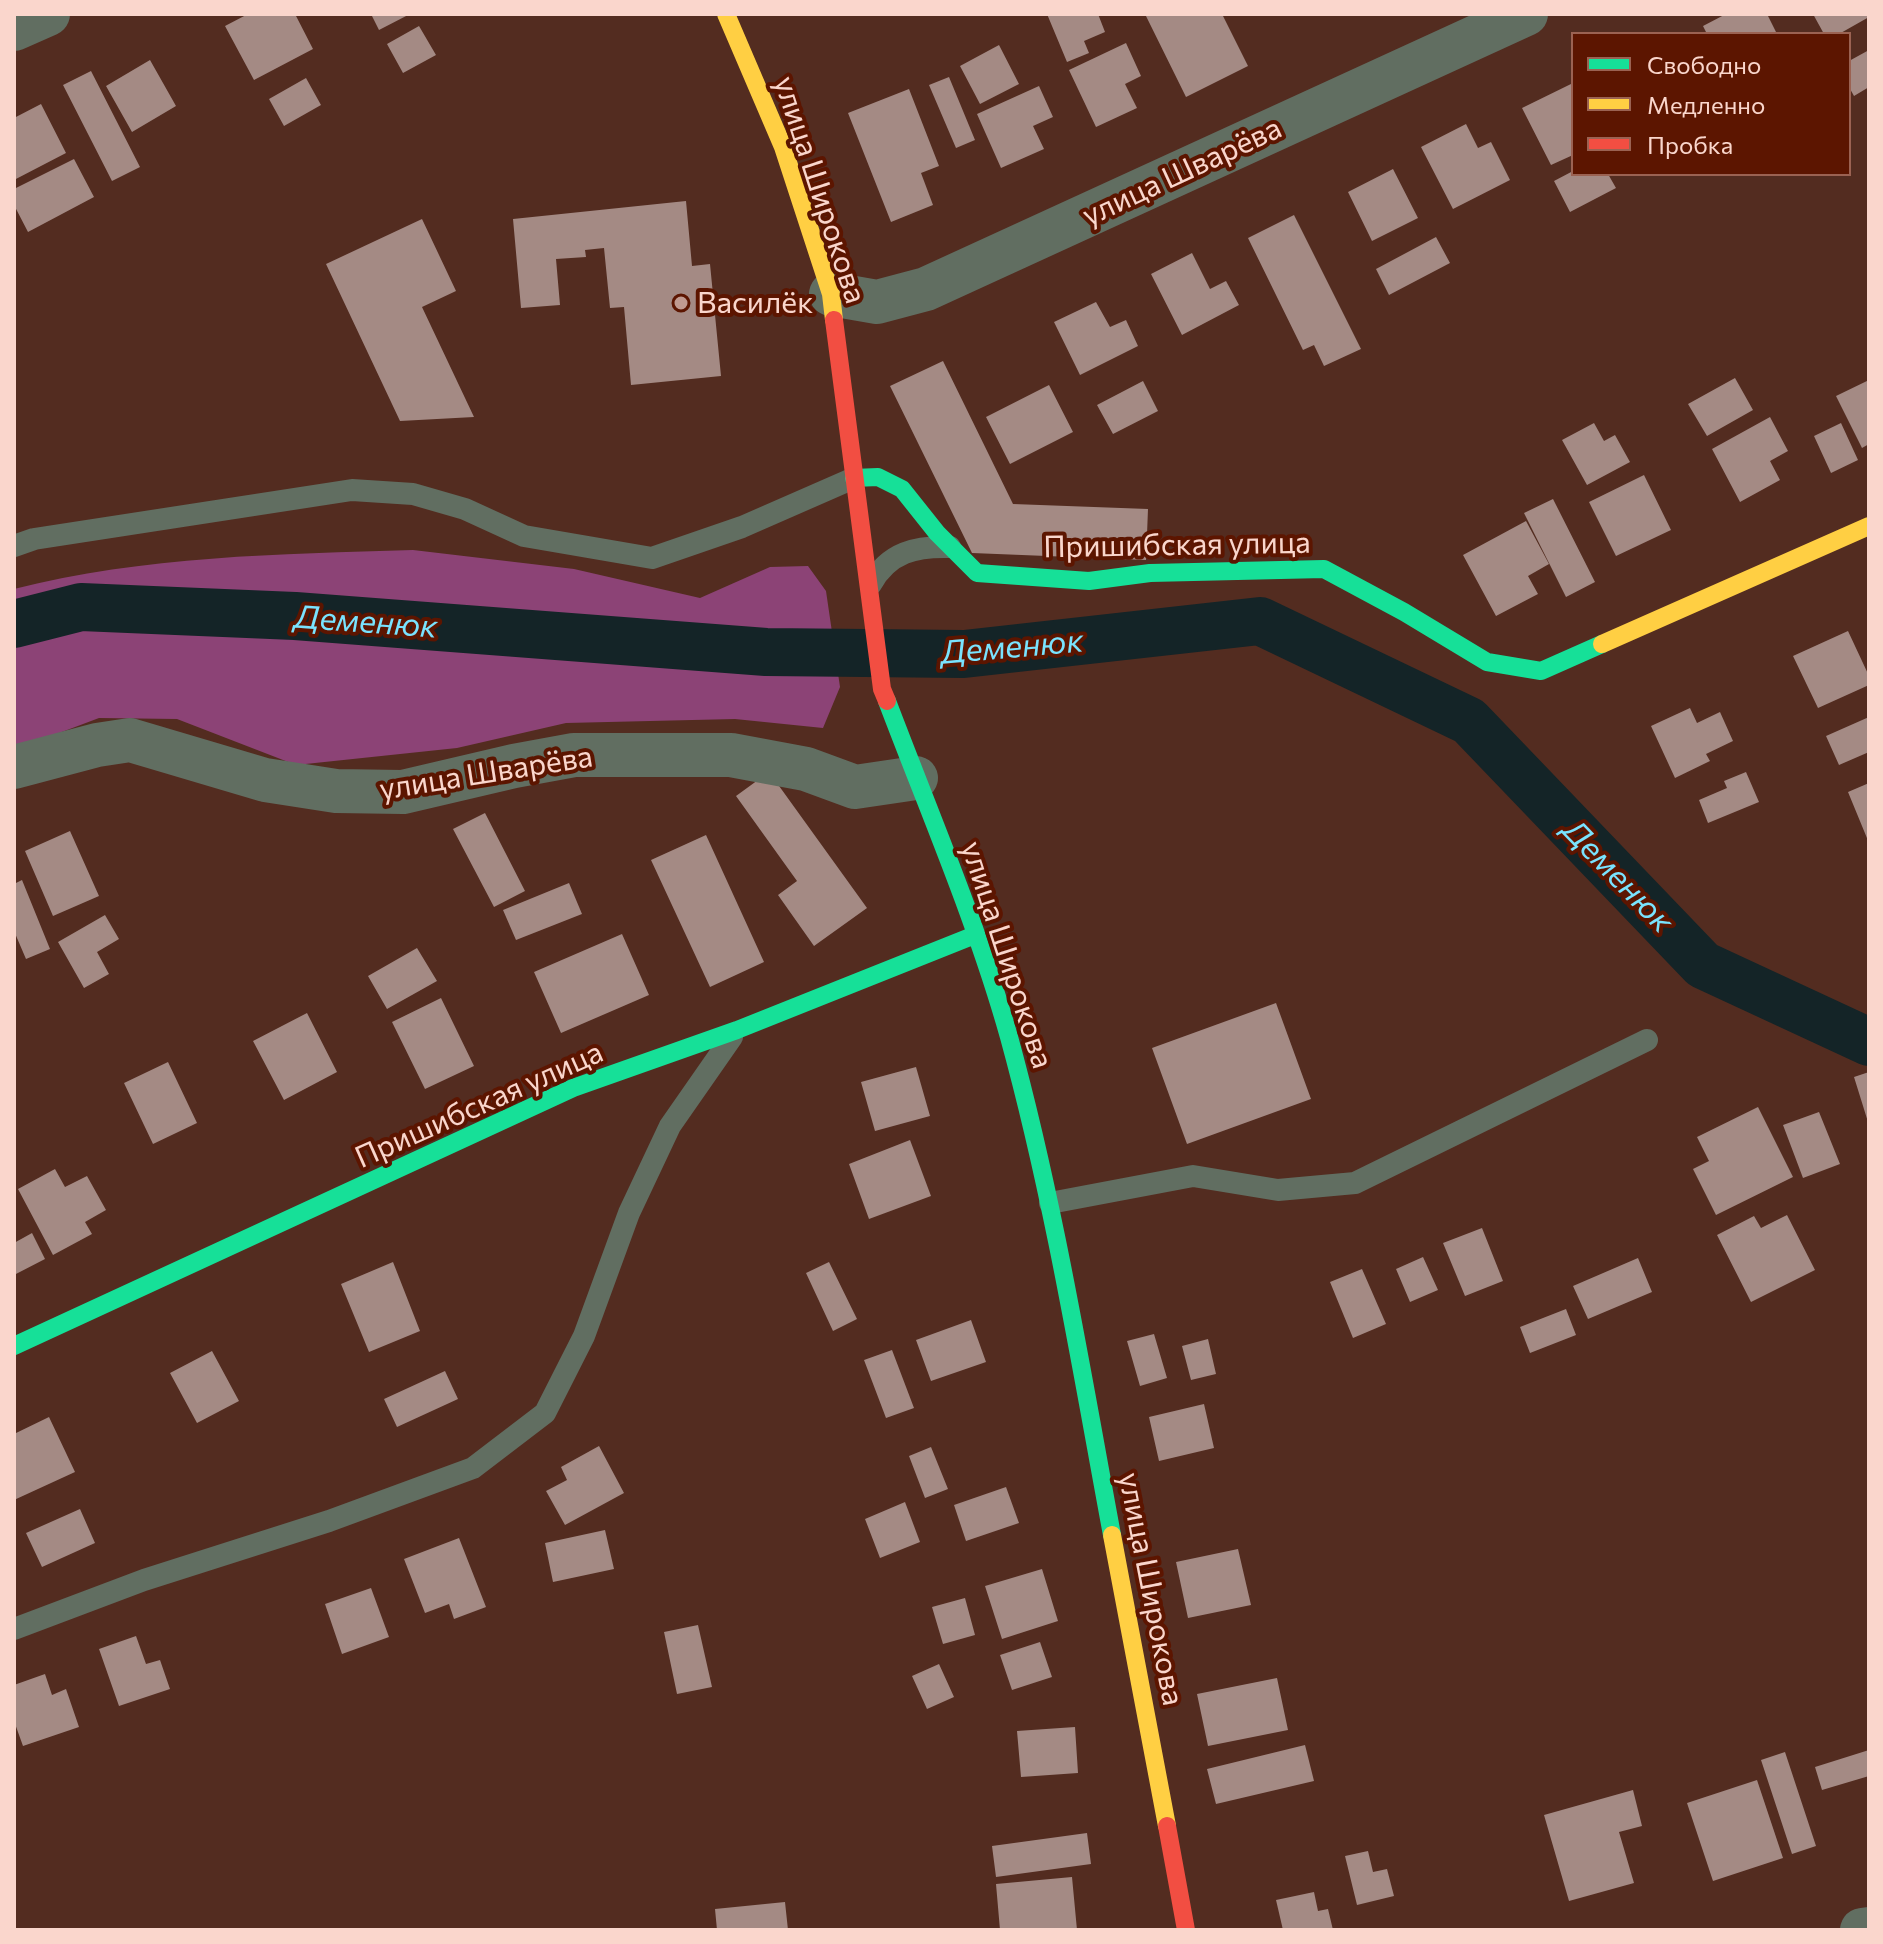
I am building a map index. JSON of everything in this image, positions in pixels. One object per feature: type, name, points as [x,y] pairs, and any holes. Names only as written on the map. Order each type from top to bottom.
[{"type":"street","points":[[14,29],[48,14]]},
{"type":"street","name":"улица Широкова","points":[[726,14],[783,147],[831,294],[882,689],[975,935],[1008,1035],[1050,1203],[1186,1930]]},
{"type":"street","name":"улица Шварёва","points":[[831,294],[877,302],[926,289],[1526,14]]},
{"type":"street","name":"Пришибская улица","points":[[854,478],[878,477],[902,489],[977,573],[1089,581],[1150,573],[1324,569],[1487,662],[1541,671],[1869,526]]},
{"type":"street","name":"улица Шварёва","points":[[14,767],[97,745],[130,740],[265,780],[336,791],[403,792],[574,755],[731,755],[806,769],[855,787],[916,778]]},
{"type":"street","name":"Пришибская улица","points":[[14,1346],[573,1088],[737,1030],[975,935]]},
{"type":"street","points":[[1862,1930],[1869,1929]]},
{"type":"lane","points":[[14,546],[34,539],[352,490],[413,494],[465,509],[524,536],[652,558],[742,527],[854,478]]},
{"type":"lane","points":[[868,590],[879,569],[894,558],[921,547],[951,547]]},
{"type":"lane","points":[[14,1629],[144,1580],[329,1521],[473,1468],[545,1413],[584,1336],[629,1213],[670,1126],[737,1030]]},
{"type":"lane","points":[[1050,1203],[1193,1176],[1278,1190],[1355,1183],[1647,1040]]},
{"type":"shaded area","points":[[413,550],[574,569],[700,598],[770,567],[808,566],[826,591],[840,687],[823,728],[735,719],[566,723],[457,748],[296,765],[177,719],[99,718],[14,750],[14,589],[162,563],[262,555]]},
{"type":"building","points":[[248,14],[295,14],[313,49],[254,80],[225,26]]},
{"type":"building","points":[[371,14],[410,14],[379,30]]},
{"type":"building","points":[[1047,14],[1098,14],[1105,32],[1084,41],[1089,53],[1067,62]]},
{"type":"building","points":[[1145,14],[1222,14],[1248,66],[1186,97]]},
{"type":"building","points":[[1726,14],[1767,14],[1776,32],[1706,32],[1703,26]]},
{"type":"building","points":[[1813,14],[1868,14],[1869,17],[1843,32],[1823,32]]},
{"type":"building","points":[[419,26],[436,55],[403,73],[387,44]]},
{"type":"building","points":[[1126,43],[1141,76],[1125,84],[1137,108],[1096,127],[1069,70]]},
{"type":"building","points":[[999,45],[1019,84],[980,104],[960,66]]},
{"type":"building","points":[[1869,50],[1869,87],[1854,96],[1851,91],[1851,60]]},
{"type":"building","points":[[150,60],[176,106],[132,132],[106,86]]},
{"type":"building","points":[[91,71],[140,167],[112,181],[63,85]]},
{"type":"building","points":[[949,77],[975,140],[956,148],[929,85]]},
{"type":"building","points":[[306,78],[321,105],[284,126],[269,99]]},
{"type":"building","points":[[1571,84],[1571,156],[1551,165],[1522,108]]},
{"type":"building","points":[[1039,86],[1053,117],[1033,126],[1044,149],[1001,168],[977,114]]},
{"type":"building","points":[[909,89],[939,166],[921,173],[933,205],[891,222],[848,113]]},
{"type":"building","points":[[41,104],[66,153],[14,180],[14,118]]},
{"type":"building","points":[[1466,124],[1478,148],[1491,142],[1510,180],[1453,209],[1421,147]]},
{"type":"building","points":[[74,159],[94,197],[28,232],[14,205],[14,189]]},
{"type":"building","points":[[1393,169],[1418,218],[1372,241],[1348,192]]},
{"type":"building","points":[[1571,172],[1571,176],[1609,176],[1616,188],[1570,212],[1554,181]]},
{"type":"building","points":[[686,201],[692,266],[710,264],[721,376],[631,385],[624,307],[610,308],[604,248],[585,250],[586,257],[556,259],[560,305],[521,308],[513,219]]},
{"type":"building","points":[[1294,215],[1361,349],[1324,366],[1314,345],[1303,350],[1248,238]]},
{"type":"building","points":[[422,219],[456,291],[422,307],[474,417],[400,421],[326,264]]},
{"type":"building","points":[[1436,237],[1450,263],[1389,295],[1376,269]]},
{"type":"building","points":[[1192,253],[1210,289],[1226,281],[1239,305],[1182,335],[1151,274]]},
{"type":"building","points":[[1096,302],[1110,327],[1126,320],[1138,346],[1080,375],[1054,322]]},
{"type":"building","points":[[943,361],[1013,504],[1148,509],[1146,560],[972,553],[890,386]]},
{"type":"building","points":[[1735,378],[1753,410],[1707,436],[1688,404]]},
{"type":"building","points":[[1869,380],[1869,444],[1862,448],[1836,396]]},
{"type":"building","points":[[1143,381],[1158,411],[1113,434],[1097,405]]},
{"type":"building","points":[[1049,385],[1073,432],[1010,464],[986,417]]},
{"type":"building","points":[[1770,417],[1788,451],[1770,461],[1780,480],[1740,502],[1712,449]]},
{"type":"building","points":[[1594,423],[1604,441],[1615,435],[1630,462],[1587,485],[1562,440]]},
{"type":"building","points":[[1841,423],[1858,460],[1831,473],[1814,436]]},
{"type":"building","points":[[1644,475],[1671,530],[1616,556],[1589,502]]},
{"type":"building","points":[[1553,499],[1595,582],[1566,597],[1524,513]]},
{"type":"building","points":[[1526,521],[1549,564],[1528,576],[1538,594],[1496,616],[1463,555]]},
{"type":"building","points":[[1848,631],[1869,676],[1869,685],[1818,708],[1793,656]]},
{"type":"building","points":[[1690,708],[1697,723],[1720,712],[1733,741],[1706,754],[1710,761],[1675,778],[1651,726]]},
{"type":"building","points":[[1869,717],[1869,752],[1839,765],[1826,736]]},
{"type":"building","points":[[769,772],[867,908],[814,946],[778,895],[797,881],[736,796]]},
{"type":"building","points":[[1746,772],[1759,802],[1708,823],[1699,800],[1727,788],[1724,781]]},
{"type":"building","points":[[1869,783],[1869,843],[1848,792]]},
{"type":"building","points":[[485,813],[525,891],[494,907],[453,829]]},
{"type":"building","points":[[70,831],[99,896],[53,916],[25,851]]},
{"type":"building","points":[[706,835],[764,962],[710,987],[651,860]]},
{"type":"building","points":[[22,880],[50,949],[26,959],[14,931],[14,884]]},
{"type":"building","points":[[569,883],[582,914],[516,940],[503,910]]},
{"type":"building","points":[[105,915],[119,939],[97,952],[109,974],[84,988],[58,942]]},
{"type":"building","points":[[622,934],[649,995],[561,1033],[534,972]]},
{"type":"building","points":[[417,948],[437,981],[387,1009],[368,976]]},
{"type":"building","points":[[441,998],[474,1066],[425,1089],[392,1022]]},
{"type":"building","points":[[1276,1003],[1311,1099],[1187,1144],[1152,1048]]},
{"type":"building","points":[[307,1013],[337,1072],[284,1100],[253,1041]]},
{"type":"building","points":[[168,1062],[197,1123],[153,1144],[124,1083]]},
{"type":"building","points":[[916,1067],[930,1116],[875,1131],[861,1082]]},
{"type":"building","points":[[1869,1072],[1869,1122],[1868,1122],[1854,1077]]},
{"type":"building","points":[[1758,1107],[1793,1177],[1716,1215],[1693,1169],[1709,1161],[1697,1137]]},
{"type":"building","points":[[1819,1112],[1840,1164],[1803,1178],[1783,1125]]},
{"type":"building","points":[[910,1140],[931,1196],[869,1219],[849,1164]]},
{"type":"building","points":[[55,1169],[65,1187],[87,1176],[106,1210],[85,1222],[92,1234],[53,1255],[18,1189]]},
{"type":"building","points":[[1787,1215],[1815,1270],[1751,1302],[1717,1235],[1754,1216],[1761,1228]]},
{"type":"building","points":[[1482,1228],[1503,1281],[1465,1296],[1443,1243]]},
{"type":"building","points":[[32,1233],[45,1259],[14,1275],[14,1243]]},
{"type":"building","points":[[1423,1257],[1438,1290],[1410,1302],[1396,1269]]},
{"type":"building","points":[[1638,1258],[1652,1292],[1588,1319],[1573,1286]]},
{"type":"building","points":[[393,1262],[420,1331],[369,1352],[341,1284]]},
{"type":"building","points":[[829,1262],[857,1319],[833,1331],[806,1273]]},
{"type":"building","points":[[1362,1269],[1386,1324],[1353,1338],[1330,1282]]},
{"type":"building","points":[[1566,1309],[1576,1335],[1530,1353],[1520,1327]]},
{"type":"building","points":[[971,1320],[986,1362],[931,1381],[916,1340]]},
{"type":"building","points":[[1154,1334],[1167,1378],[1140,1386],[1127,1341]]},
{"type":"building","points":[[1208,1339],[1216,1374],[1191,1380],[1182,1346]]},
{"type":"building","points":[[892,1350],[914,1408],[886,1418],[864,1360]]},
{"type":"building","points":[[212,1351],[239,1401],[197,1423],[170,1373]]},
{"type":"building","points":[[445,1371],[458,1399],[397,1427],[384,1399]]},
{"type":"building","points":[[1204,1404],[1214,1448],[1159,1461],[1149,1417]]},
{"type":"building","points":[[49,1417],[75,1472],[14,1500],[14,1434]]},
{"type":"building","points":[[599,1446],[624,1493],[565,1525],[546,1491],[567,1480],[561,1467]]},
{"type":"building","points":[[931,1447],[948,1489],[925,1498],[909,1456]]},
{"type":"building","points":[[1006,1487],[1019,1523],[966,1541],[954,1505]]},
{"type":"building","points":[[905,1502],[920,1542],[880,1558],[865,1519]]},
{"type":"building","points":[[80,1509],[95,1543],[42,1567],[26,1533]]},
{"type":"building","points":[[605,1530],[614,1569],[553,1582],[545,1543]]},
{"type":"building","points":[[459,1538],[486,1607],[454,1619],[449,1604],[425,1613],[404,1559]]},
{"type":"building","points":[[1238,1549],[1251,1605],[1188,1618],[1176,1562]]},
{"type":"building","points":[[1042,1569],[1058,1621],[1002,1639],[985,1586]]},
{"type":"building","points":[[371,1588],[389,1637],[342,1654],[325,1604]]},
{"type":"building","points":[[965,1598],[975,1635],[943,1644],[932,1607]]},
{"type":"building","points":[[698,1625],[712,1687],[677,1694],[664,1632]]},
{"type":"building","points":[[136,1636],[146,1664],[160,1660],[170,1689],[119,1706],[99,1649]]},
{"type":"building","points":[[1040,1642],[1052,1677],[1012,1690],[1000,1655]]},
{"type":"building","points":[[939,1664],[954,1697],[927,1709],[912,1676]]},
{"type":"building","points":[[45,1674],[52,1695],[66,1689],[79,1727],[23,1746],[14,1721],[14,1685]]},
{"type":"building","points":[[1277,1678],[1288,1730],[1208,1746],[1197,1694]]},
{"type":"building","points":[[1075,1727],[1078,1773],[1021,1777],[1017,1731]]},
{"type":"building","points":[[1305,1745],[1314,1781],[1216,1804],[1207,1769]]},
{"type":"building","points":[[1869,1750],[1869,1776],[1822,1790],[1815,1767]]},
{"type":"building","points":[[1785,1752],[1816,1846],[1792,1854],[1761,1760]]},
{"type":"building","points":[[1757,1780],[1783,1858],[1713,1881],[1687,1803]]},
{"type":"building","points":[[1633,1790],[1642,1826],[1619,1832],[1634,1883],[1569,1901],[1544,1815]]},
{"type":"building","points":[[1087,1833],[1091,1864],[996,1877],[992,1846]]},
{"type":"building","points":[[1368,1851],[1373,1872],[1387,1869],[1394,1896],[1357,1905],[1345,1856]]},
{"type":"building","points":[[1072,1877],[1077,1930],[1000,1930],[996,1884]]},
{"type":"building","points":[[1314,1892],[1318,1911],[1328,1909],[1333,1930],[1283,1930],[1276,1900]]},
{"type":"building","points":[[785,1902],[788,1930],[717,1930],[715,1909]]},
{"type":"waterway","name":"Деменюк","points":[[14,624],[81,607],[295,616],[766,652],[964,654],[1260,621],[1469,721],[1703,965],[1869,1042]]},
{"type":"traffic: fast","points":[[854,478],[878,477],[902,489],[937,533],[977,573],[1089,581],[1150,573],[1324,569],[1487,662],[1541,671],[1602,644]]},
{"type":"traffic: fast","points":[[887,701],[967,910],[1009,1037],[1053,1223],[1112,1535]]},
{"type":"traffic: fast","points":[[14,1346],[573,1088],[737,1030],[975,935]]},
{"type":"traffic: slow","points":[[726,14],[783,147],[831,294],[834,320]]},
{"type":"traffic: slow","points":[[1602,644],[1869,526]]},
{"type":"traffic: slow","points":[[1112,1535],[1167,1826]]},
{"type":"traffic: jam","points":[[834,320],[882,689],[887,701]]},
{"type":"traffic: jam","points":[[1167,1826],[1186,1930]]},
{"type":"place","name":"Василёк","points":[[681,303]]}]
